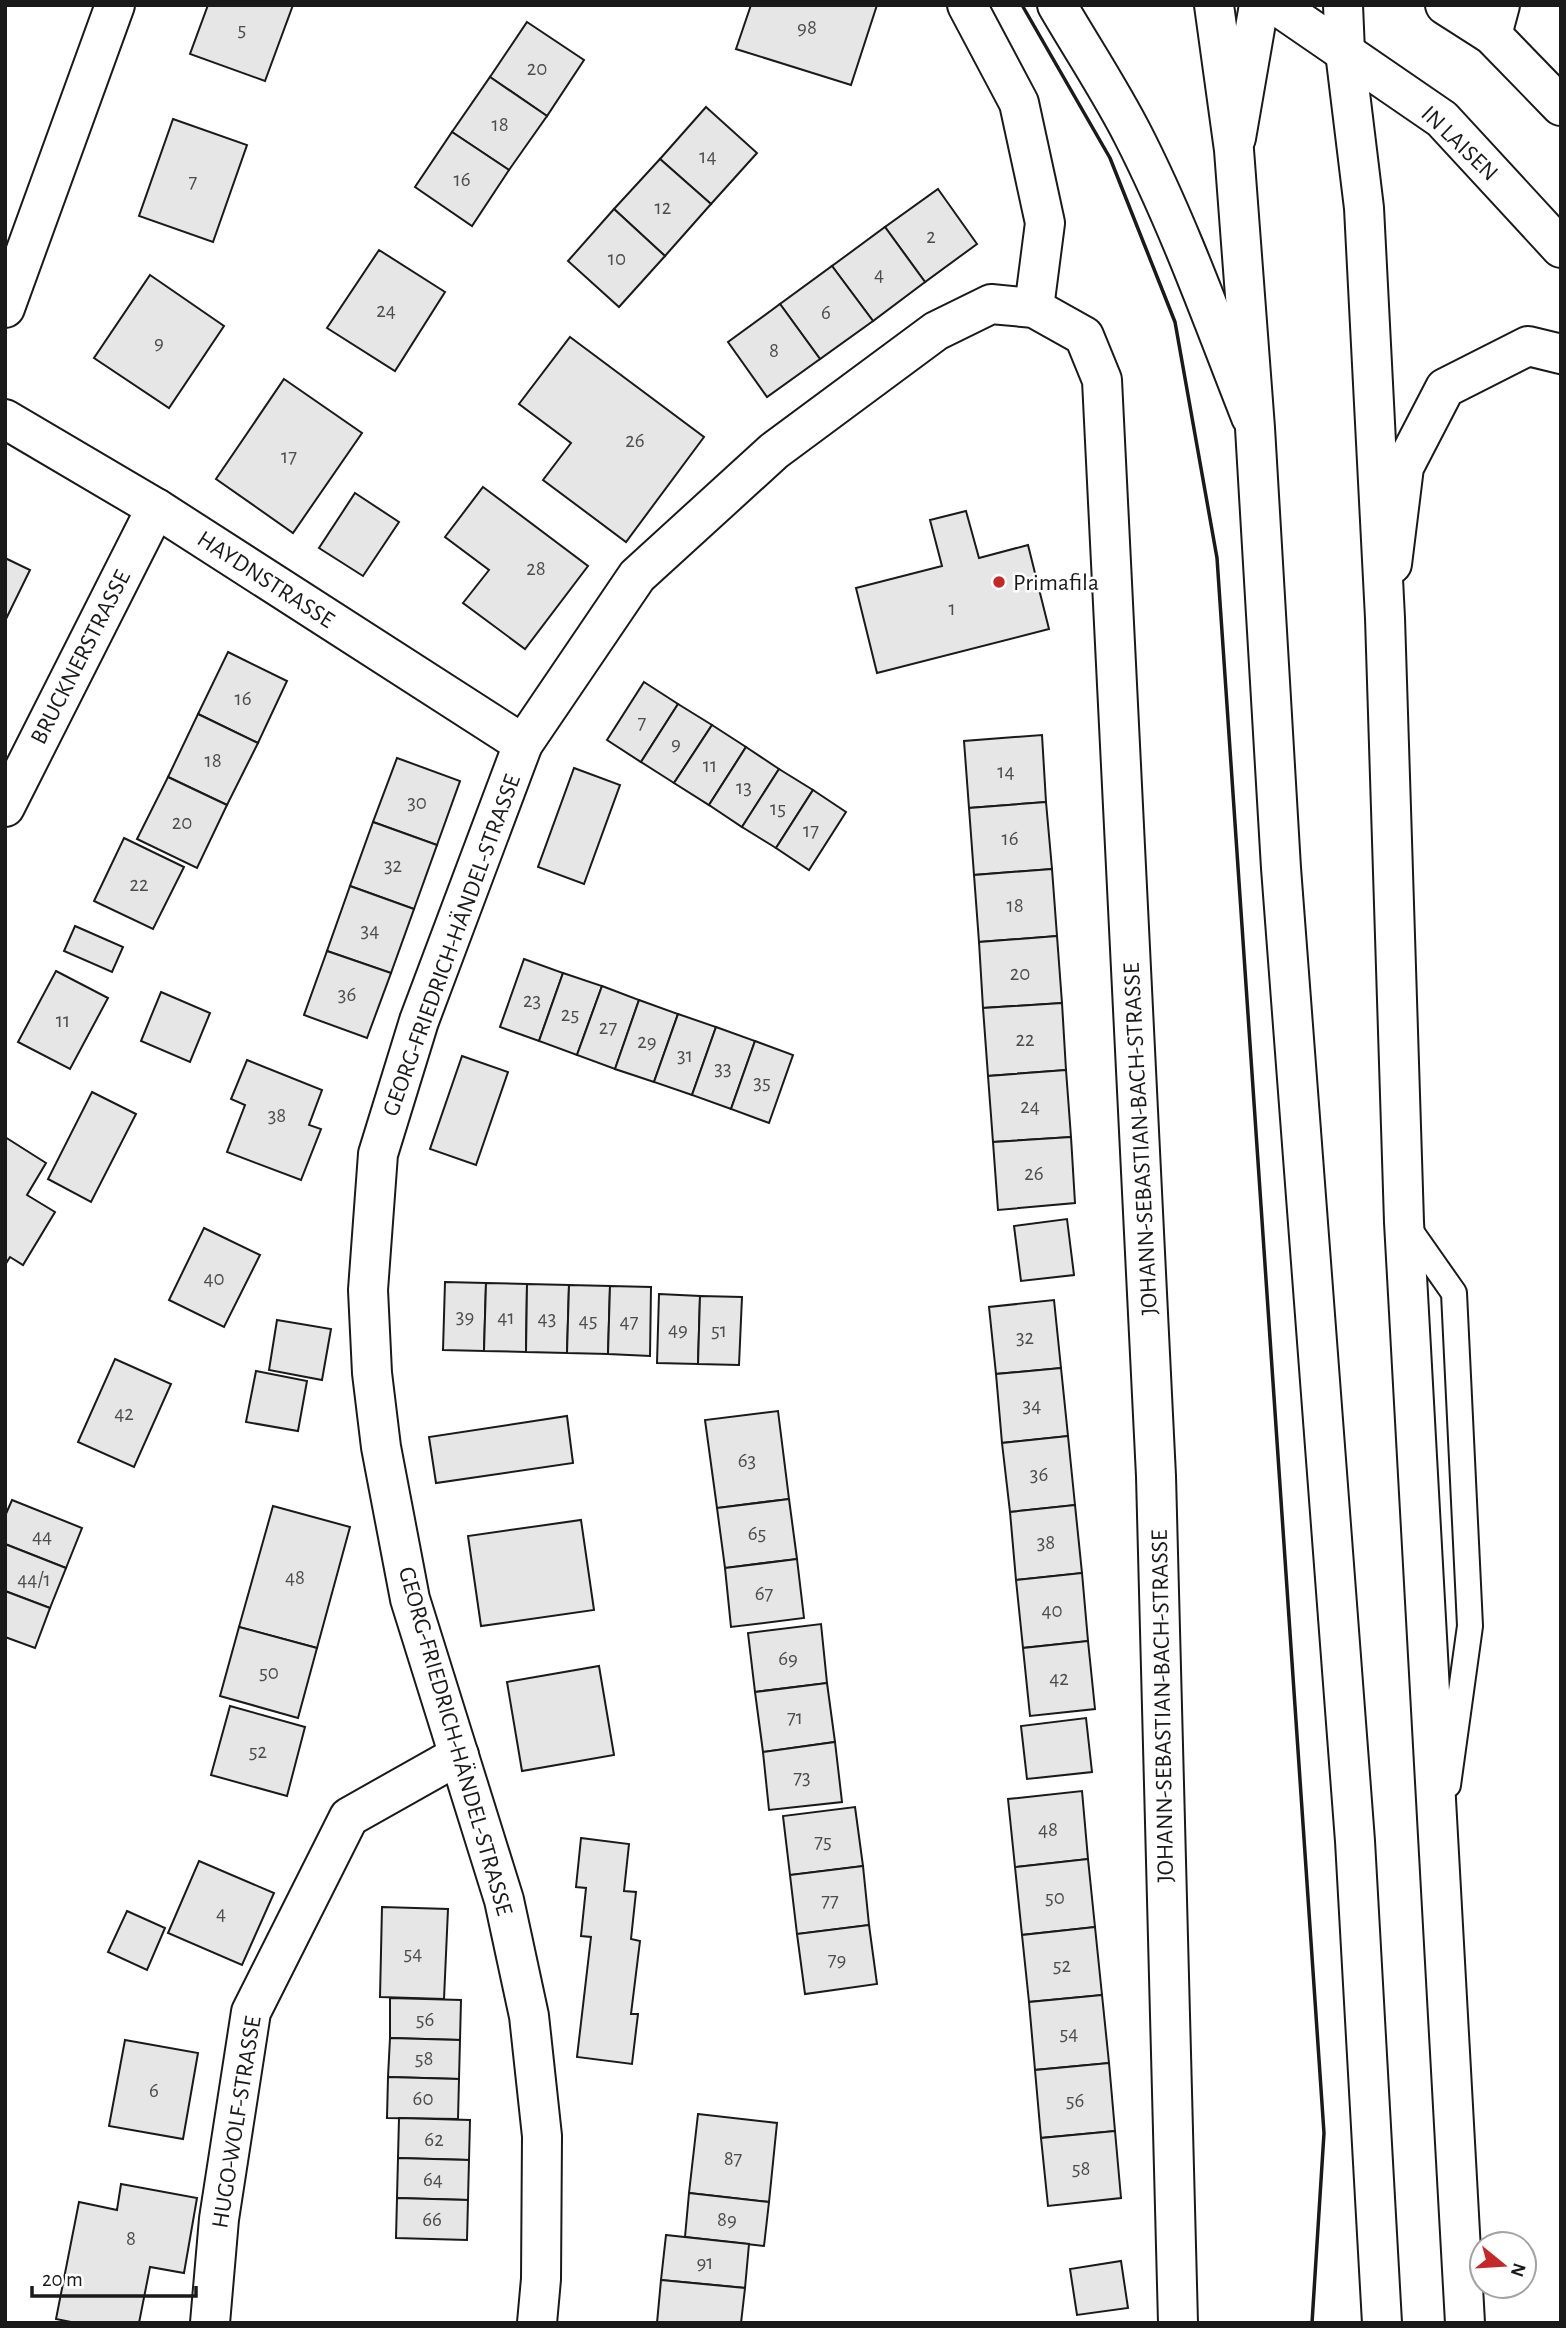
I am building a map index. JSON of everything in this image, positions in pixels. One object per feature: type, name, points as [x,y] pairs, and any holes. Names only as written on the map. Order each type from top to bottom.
[{"type":"street","points":[[5,308],[115,5]]},
{"type":"street","points":[[967,5],[1019,103],[1045,223],[1034,308]]},
{"type":"street","points":[[1056,5],[1132,132],[1209,310],[1255,428]]},
{"type":"street","points":[[1214,5],[1234,150],[1255,428],[1281,868],[1355,1841],[1382,2323]]},
{"type":"street","points":[[1234,150],[1259,5]]},
{"type":"street","name":"IN LAISEN","points":[[1276,5],[1442,119],[1561,248]]},
{"type":"street","points":[[1343,5],[1364,208],[1385,618],[1404,1222],[1465,2323]]},
{"type":"street","points":[[1445,5],[1496,20],[1561,106]]},
{"type":"street","name":"GEORG-FRIEDRICH-HÄNDEL-STRASSE","points":[[537,2323],[541,2279],[542,2136],[529,2016],[505,1900],[410,1599],[381,1447],[372,1373],[368,1290],[378,1154],[419,1021],[523,744],[637,576],[774,451],[936,331],[991,304],[1034,308]]},
{"type":"street","name":"JOHANN-SEBASTIAN-BACH-STRASSE","points":[[1034,308],[1084,336],[1102,380],[1156,1476],[1178,2323]]},
{"type":"street","points":[[1385,618],[1404,467],[1445,387],[1528,346],[1561,354]]},
{"type":"street","name":"HAYDNSTRASSE","points":[[5,419],[156,508],[523,744]]},
{"type":"street","name":"BRUCKNERSTRASSE","points":[[5,807],[156,508]]},
{"type":"street","name":"HUGO-WOLF-STRASSE","points":[[210,2323],[219,2219],[251,2012],[349,1817],[458,1755]]},
{"type":"building","points":[[208,5],[293,5],[265,81],[190,54]]},
{"type":"building","points":[[751,5],[877,5],[851,85],[736,49]]},
{"type":"building","points":[[527,22],[584,60],[547,116],[490,77]]},
{"type":"building","points":[[490,77],[547,116],[509,170],[452,132]]},
{"type":"building","points":[[706,107],[757,153],[711,204],[660,159]]},
{"type":"building","points":[[173,119],[247,145],[213,242],[139,216]]},
{"type":"building","points":[[452,132],[509,170],[472,226],[415,187]]},
{"type":"building","points":[[660,159],[711,204],[665,256],[614,209]]},
{"type":"building","points":[[938,189],[977,244],[925,282],[885,227]]},
{"type":"building","points":[[614,209],[665,256],[619,307],[568,261]]},
{"type":"building","points":[[885,227],[925,282],[873,321],[832,266]]},
{"type":"building","points":[[379,250],[445,292],[395,371],[327,328]]},
{"type":"building","points":[[832,266],[873,321],[820,359],[780,304]]},
{"type":"building","points":[[150,275],[224,326],[169,408],[94,358]]},
{"type":"building","points":[[780,304],[820,359],[767,397],[728,342]]},
{"type":"building","points":[[570,337],[704,437],[626,542],[543,480],[571,443],[519,404]]},
{"type":"building","points":[[284,379],[362,433],[293,533],[216,479]]},
{"type":"building","points":[[483,487],[588,566],[525,649],[463,603],[489,570],[445,537]]},
{"type":"building","points":[[355,493],[399,522],[363,576],[319,548]]},
{"type":"building","points":[[966,511],[979,558],[1028,545],[1049,629],[877,673],[856,588],[942,566],[930,520]]},
{"type":"building","points":[[5,558],[30,570],[5,621]]},
{"type":"building","points":[[228,652],[287,681],[258,743],[198,714]]},
{"type":"building","points":[[644,682],[678,704],[641,762],[607,740]]},
{"type":"building","points":[[678,704],[712,725],[674,783],[641,762]]},
{"type":"building","points":[[198,714],[258,743],[227,805],[168,777]]},
{"type":"building","points":[[712,725],[746,747],[709,805],[674,783]]},
{"type":"building","points":[[1042,735],[1046,802],[969,808],[964,741]]},
{"type":"building","points":[[746,747],[779,769],[742,827],[709,805]]},
{"type":"building","points":[[397,758],[460,781],[437,845],[373,822]]},
{"type":"building","points":[[574,768],[620,785],[584,884],[538,867]]},
{"type":"building","points":[[779,769],[813,790],[776,848],[742,827]]},
{"type":"building","points":[[168,777],[227,805],[197,868],[137,839]]},
{"type":"building","points":[[813,790],[846,812],[809,870],[776,848]]},
{"type":"building","points":[[1046,802],[1052,869],[974,875],[969,808]]},
{"type":"building","points":[[373,822],[437,845],[414,909],[350,886]]},
{"type":"building","points":[[124,838],[184,867],[153,929],[94,901]]},
{"type":"building","points":[[1052,869],[1057,936],[979,942],[974,875]]},
{"type":"building","points":[[350,886],[414,909],[391,973],[327,951]]},
{"type":"building","points":[[75,926],[123,947],[112,972],[64,951]]},
{"type":"building","points":[[1057,936],[1062,1003],[983,1008],[979,942]]},
{"type":"building","points":[[327,951],[391,973],[367,1038],[304,1015]]},
{"type":"building","points":[[524,959],[563,973],[539,1041],[500,1027]]},
{"type":"building","points":[[56,971],[108,998],[70,1069],[18,1042]]},
{"type":"building","points":[[563,973],[602,986],[577,1055],[539,1041]]},
{"type":"building","points":[[602,986],[639,1000],[615,1069],[577,1055]]},
{"type":"building","points":[[161,992],[210,1013],[190,1062],[141,1041]]},
{"type":"building","points":[[639,1000],[678,1014],[654,1082],[615,1069]]},
{"type":"building","points":[[1062,1003],[1066,1070],[988,1076],[983,1008]]},
{"type":"building","points":[[678,1014],[716,1027],[692,1095],[654,1082]]},
{"type":"building","points":[[716,1027],[755,1041],[731,1109],[692,1095]]},
{"type":"building","points":[[755,1041],[793,1055],[769,1123],[731,1109]]},
{"type":"building","points":[[462,1056],[508,1072],[476,1165],[430,1149]]},
{"type":"building","points":[[247,1060],[322,1090],[309,1125],[321,1129],[301,1180],[227,1152],[245,1105],[231,1099]]},
{"type":"building","points":[[1066,1070],[1071,1137],[993,1142],[988,1076]]},
{"type":"building","points":[[92,1092],[136,1114],[91,1202],[48,1179]]},
{"type":"building","points":[[5,1137],[46,1163],[27,1195],[55,1212],[23,1265],[10,1257],[5,1265]]},
{"type":"building","points":[[1071,1137],[1075,1203],[998,1210],[993,1142]]},
{"type":"building","points":[[1067,1219],[1074,1275],[1021,1281],[1014,1226]]},
{"type":"building","points":[[204,1228],[260,1255],[224,1327],[169,1300]]},
{"type":"building","points":[[445,1282],[486,1283],[484,1351],[443,1350]]},
{"type":"building","points":[[486,1283],[527,1284],[526,1352],[484,1351]]},
{"type":"building","points":[[527,1284],[569,1285],[567,1353],[526,1352]]},
{"type":"building","points":[[569,1285],[610,1286],[608,1354],[567,1353]]},
{"type":"building","points":[[610,1286],[651,1287],[650,1356],[608,1354]]},
{"type":"building","points":[[659,1294],[700,1296],[698,1364],[657,1363]]},
{"type":"building","points":[[700,1296],[742,1297],[739,1365],[698,1364]]},
{"type":"building","points":[[1054,1300],[1061,1368],[996,1374],[989,1307]]},
{"type":"building","points":[[277,1320],[331,1329],[322,1380],[269,1370]]},
{"type":"building","points":[[115,1359],[171,1384],[134,1467],[78,1442]]},
{"type":"building","points":[[1061,1368],[1068,1436],[1002,1443],[996,1374]]},
{"type":"building","points":[[256,1371],[307,1381],[298,1431],[246,1422]]},
{"type":"building","points":[[778,1411],[789,1499],[717,1508],[705,1420]]},
{"type":"building","points":[[567,1416],[573,1463],[436,1483],[429,1437]]},
{"type":"building","points":[[1068,1436],[1075,1505],[1010,1512],[1002,1443]]},
{"type":"building","points":[[789,1499],[797,1559],[725,1568],[717,1508]]},
{"type":"building","points":[[12,1500],[82,1528],[66,1568],[5,1544],[5,1516]]},
{"type":"building","points":[[1075,1505],[1082,1573],[1016,1580],[1010,1512]]},
{"type":"building","points":[[273,1506],[350,1527],[317,1648],[239,1627]]},
{"type":"building","points":[[581,1520],[594,1610],[481,1626],[468,1536]]},
{"type":"building","points":[[5,1544],[66,1568],[50,1608],[5,1591]]},
{"type":"building","points":[[797,1559],[804,1618],[731,1627],[725,1568]]},
{"type":"building","points":[[1082,1573],[1088,1641],[1023,1648],[1016,1580]]},
{"type":"building","points":[[5,1591],[50,1608],[35,1648],[5,1637]]},
{"type":"building","points":[[821,1624],[827,1683],[755,1692],[748,1633]]},
{"type":"building","points":[[239,1627],[317,1648],[298,1718],[220,1696]]},
{"type":"building","points":[[1088,1641],[1095,1709],[1030,1716],[1023,1648]]},
{"type":"building","points":[[599,1666],[614,1755],[522,1771],[507,1682]]},
{"type":"building","points":[[827,1683],[835,1742],[763,1752],[755,1692]]},
{"type":"building","points":[[230,1706],[305,1727],[287,1796],[211,1775]]},
{"type":"building","points":[[1086,1718],[1092,1772],[1027,1779],[1021,1726]]},
{"type":"building","points":[[835,1742],[842,1802],[769,1810],[763,1752]]},
{"type":"building","points":[[1082,1791],[1088,1859],[1015,1867],[1008,1799]]},
{"type":"building","points":[[855,1807],[863,1866],[790,1875],[783,1816]]},
{"type":"building","points":[[581,1838],[629,1844],[624,1891],[636,1892],[631,1939],[640,1941],[631,2014],[638,2014],[632,2064],[577,2057],[591,1937],[581,1936],[586,1888],[576,1887]]},
{"type":"building","points":[[1088,1859],[1095,1927],[1022,1935],[1015,1867]]},
{"type":"building","points":[[199,1861],[274,1893],[242,1965],[168,1933]]},
{"type":"building","points":[[863,1866],[869,1925],[797,1934],[790,1875]]},
{"type":"building","points":[[382,1907],[448,1909],[444,1999],[380,1997]]},
{"type":"building","points":[[127,1911],[165,1928],[147,1970],[108,1952]]},
{"type":"building","points":[[869,1925],[877,1984],[805,1994],[797,1934]]},
{"type":"building","points":[[1095,1927],[1102,1995],[1029,2002],[1022,1935]]},
{"type":"building","points":[[1102,1995],[1109,2063],[1035,2070],[1029,2002]]},
{"type":"building","points":[[390,1998],[461,2000],[460,2040],[390,2038]]},
{"type":"building","points":[[390,2038],[460,2040],[459,2079],[388,2077]]},
{"type":"building","points":[[125,2040],[198,2053],[183,2139],[109,2126]]},
{"type":"building","points":[[1109,2063],[1115,2131],[1041,2138],[1035,2070]]},
{"type":"building","points":[[388,2077],[459,2079],[458,2119],[387,2118]]},
{"type":"building","points":[[698,2114],[777,2123],[769,2202],[689,2193]]},
{"type":"building","points":[[399,2118],[470,2120],[469,2160],[398,2158]]},
{"type":"building","points":[[1115,2131],[1121,2198],[1048,2206],[1041,2138]]},
{"type":"building","points":[[398,2158],[469,2160],[468,2200],[397,2198]]},
{"type":"building","points":[[121,2184],[197,2198],[184,2273],[150,2267],[139,2323],[76,2323],[56,2319],[79,2202],[117,2210]]},
{"type":"building","points":[[689,2193],[769,2202],[764,2246],[685,2237]]},
{"type":"building","points":[[397,2198],[468,2200],[467,2240],[396,2238]]},
{"type":"building","points":[[666,2235],[749,2244],[745,2288],[661,2280]]},
{"type":"building","points":[[1121,2261],[1128,2308],[1077,2315],[1070,2269]]},
{"type":"building","points":[[661,2280],[745,2288],[741,2323],[657,2323]]},
{"type":"wall","points":[[1022,5],[1110,158],[1175,322],[1217,558],[1324,2133],[1312,2323]]},
{"type":"place","name":"Primafila","points":[[999,582]]}]
